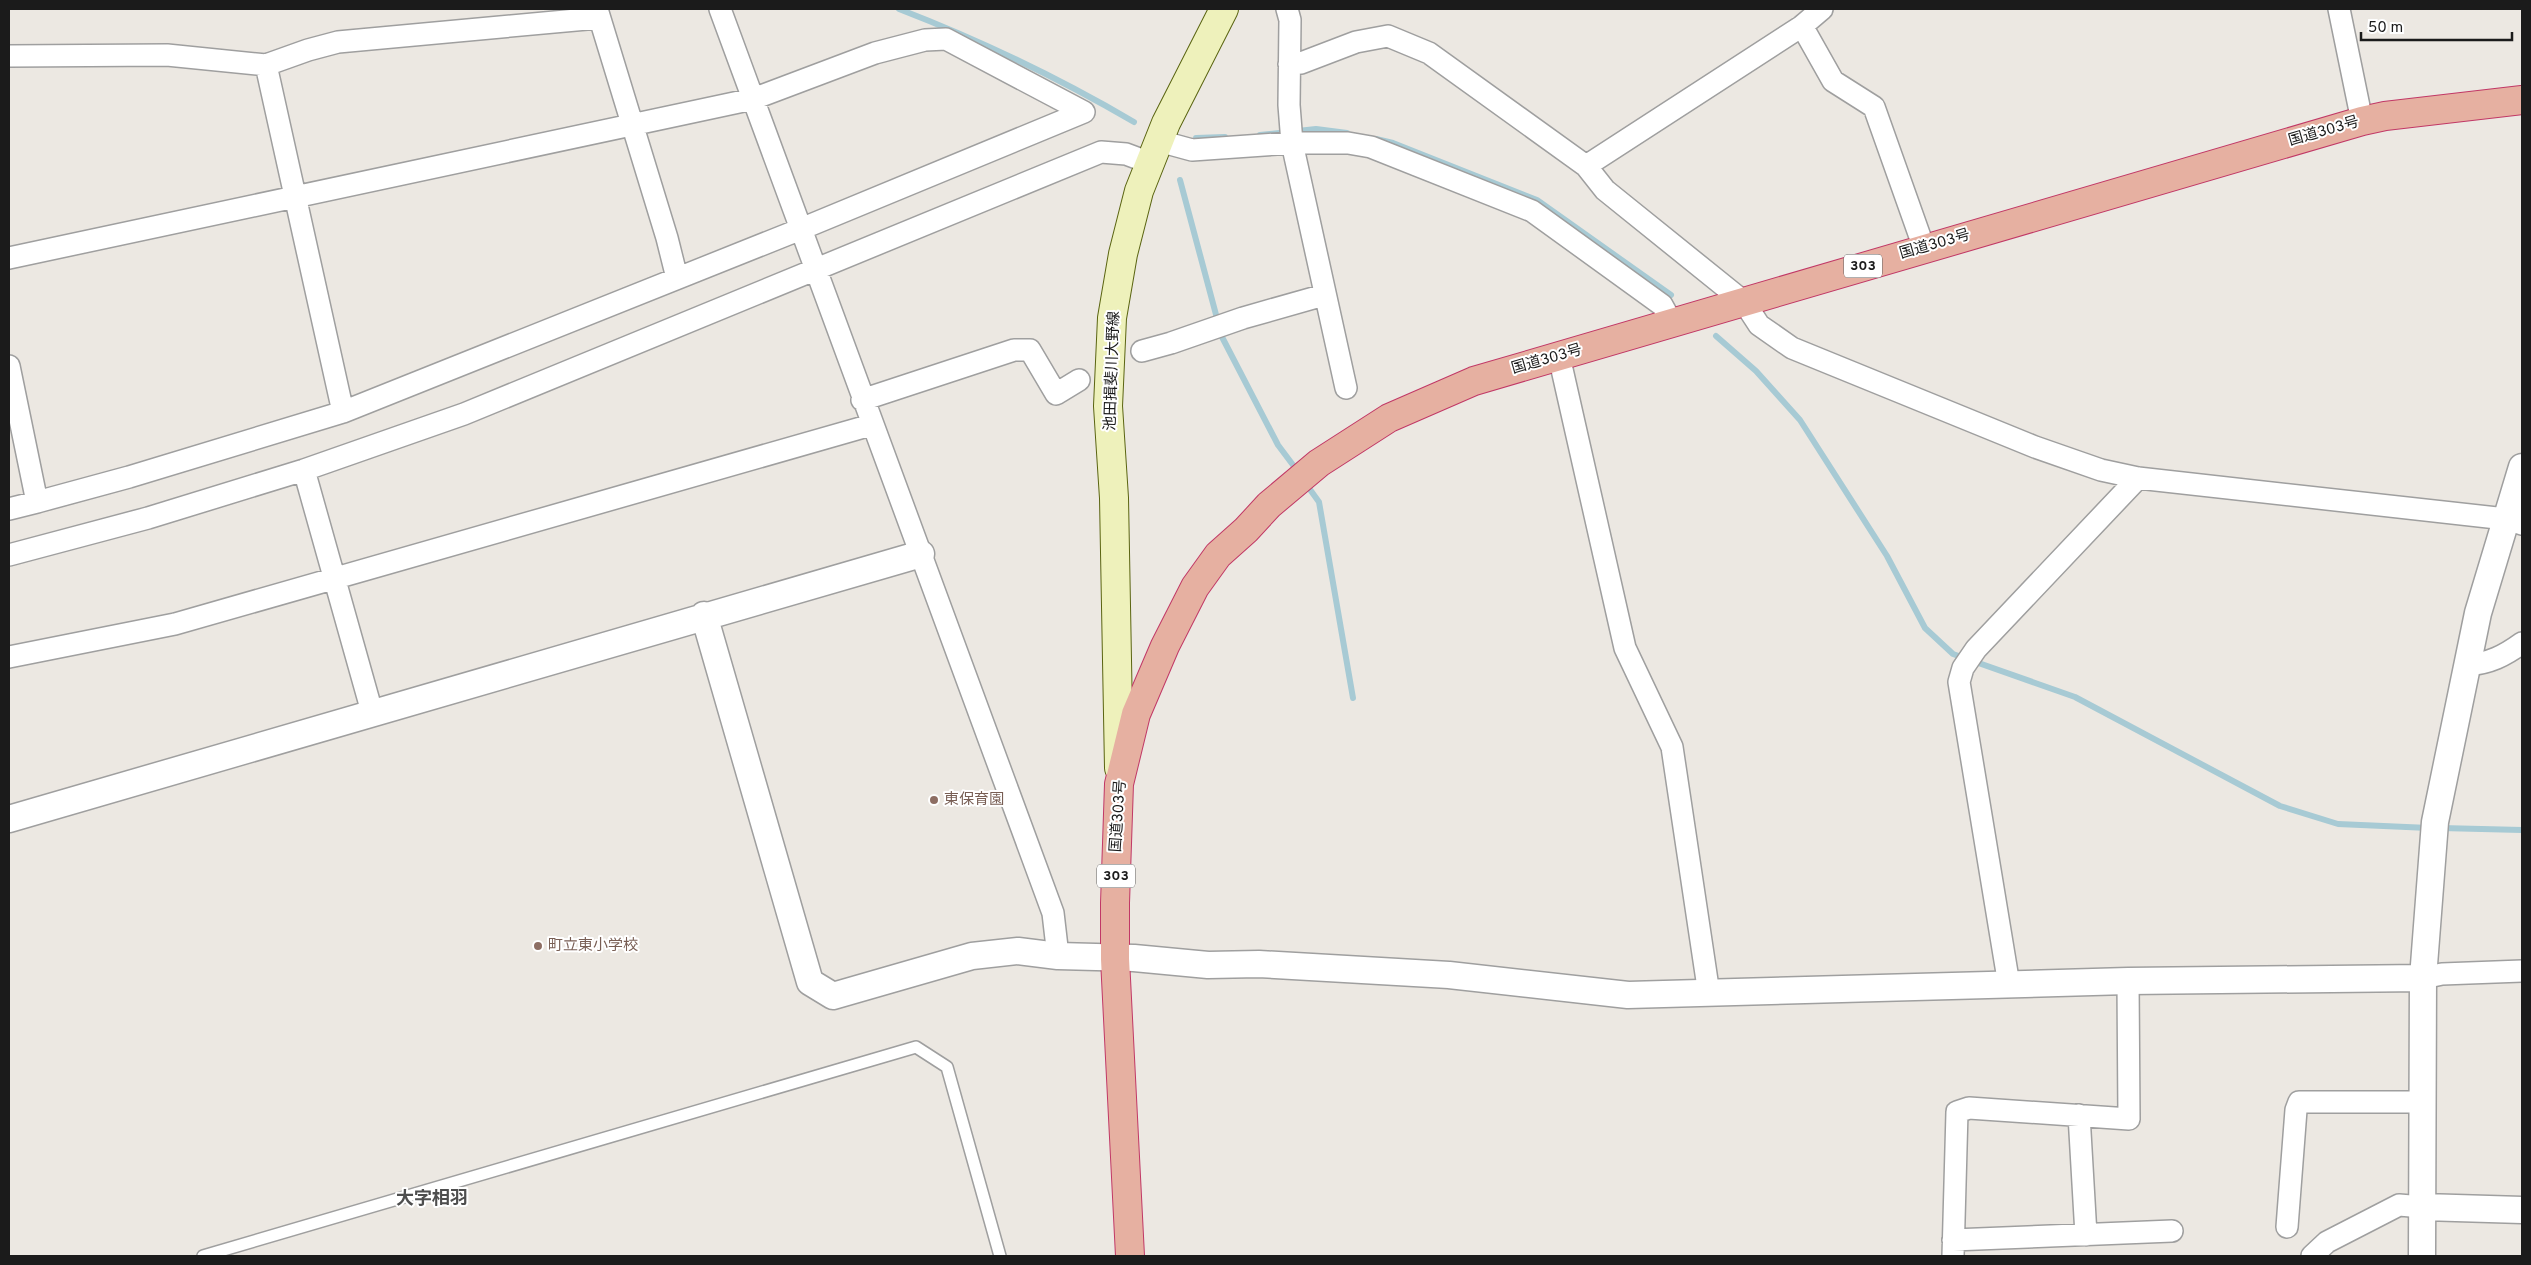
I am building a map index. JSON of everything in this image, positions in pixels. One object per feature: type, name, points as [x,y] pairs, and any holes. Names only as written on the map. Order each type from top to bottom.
[{"type":"highway","name":"国道303号","points":[[1130,1256],[1125,959],[1119,784],[1136,714],[1164,646],[1195,587],[1213,561],[1269,505],[1319,463],[1389,418],[1474,381],[2362,121],[2385,116],[2522,100]]},
{"type":"highway","name":"国道303号","points":[[1144,1256],[1125,959],[1133,903],[1138,787],[1153,719],[1180,648],[1246,530]]},
{"type":"main road","name":"池田揖斐川大野線","points":[[1119,784],[1114,498],[1108,406],[1112,318],[1123,254],[1139,190],[1154,152],[1224,9]]},
{"type":"street","points":[[720,9],[871,425],[921,554],[1053,913],[1058,956]]},
{"type":"street","points":[[1287,9],[1290,20],[1289,105],[1292,143],[1346,388]]},
{"type":"street","points":[[1586,166],[1802,26],[1822,9]]},
{"type":"street","points":[[2338,9],[2362,121]]},
{"type":"street","points":[[9,56],[166,55],[266,65],[308,50],[338,42],[598,14],[667,238],[677,278]]},
{"type":"street","points":[[1802,26],[1833,81],[1874,107],[1924,248]]},
{"type":"street","points":[[1289,64],[1301,63],[1356,42],[1388,36],[1429,52],[1586,166],[1605,190],[1744,302],[1760,325],[1792,348],[2035,447],[2101,470],[2138,478],[2514,522]]},
{"type":"street","points":[[9,258],[753,99],[875,53],[925,40],[946,39],[1084,112],[800,229],[343,412],[129,477],[9,509]]},
{"type":"street","points":[[266,65],[343,412]]},
{"type":"street","points":[[9,555],[148,518],[304,470],[464,414],[1101,152],[1126,154],[1292,143],[1348,143],[1371,146],[1532,211],[1662,305],[1672,323]]},
{"type":"street","points":[[1142,351],[1243,318],[1324,295]]},
{"type":"street","points":[[862,400],[1014,350],[1030,350],[1056,394],[1079,380]]},
{"type":"street","points":[[1558,356],[1625,648],[1672,746],[1709,994]]},
{"type":"street","points":[[9,366],[37,502]]},
{"type":"street","points":[[9,657],[176,624],[871,425]]},
{"type":"street","points":[[2422,1256],[2422,978],[2435,822],[2478,613],[2514,522],[2522,467]]},
{"type":"street","points":[[304,470],[372,712]]},
{"type":"street","points":[[2009,985],[1959,682],[1963,668],[1976,649],[2138,478]]},
{"type":"street","points":[[9,819],[704,615],[921,554]]},
{"type":"street","points":[[704,615],[810,982],[833,996],[972,956],[1018,951],[1058,956],[1208,965],[1259,964],[1449,975],[1628,995],[2128,982],[2422,978],[2442,974],[2522,971]]},
{"type":"street","points":[[2468,665],[2485,664],[2503,656],[2522,644]]},
{"type":"street","points":[[2128,982],[2129,1119],[1969,1108],[1957,1112],[1953,1248],[2086,1234],[2172,1231]]},
{"type":"street","points":[[2287,1227],[2296,1110],[2299,1102],[2423,1102]]},
{"type":"street","points":[[2079,1115],[2086,1234]]},
{"type":"street","points":[[2312,1256],[2327,1242],[2400,1205],[2522,1210]]},
{"type":"lane","points":[[203,1256],[916,1047],[947,1067],[1000,1256]]},
{"type":"waterway","points":[[899,9],[1019,61],[1134,122]]},
{"type":"waterway","points":[[1260,135],[1316,129],[1347,133]]},
{"type":"waterway","points":[[1196,138],[1225,137]]},
{"type":"waterway","points":[[1376,139],[1393,143],[1537,200],[1671,295]]},
{"type":"waterway","points":[[1180,180],[1222,337],[1278,445],[1299,473]]},
{"type":"waterway","points":[[1716,336],[1756,371],[1800,420],[1887,556],[1925,628],[1953,654],[2075,697],[2280,806],[2338,824],[2429,828]]},
{"type":"waterway","points":[[1306,484],[1319,502],[1353,698]]},
{"type":"waterway","points":[[2441,828],[2522,830]]},
{"type":"place","name":"東保育園","points":[[934,800]]},
{"type":"place","name":"町立東小学校","points":[[538,946]]},
{"type":"district","name":"大字相羽","points":[[432,1199]]}]
